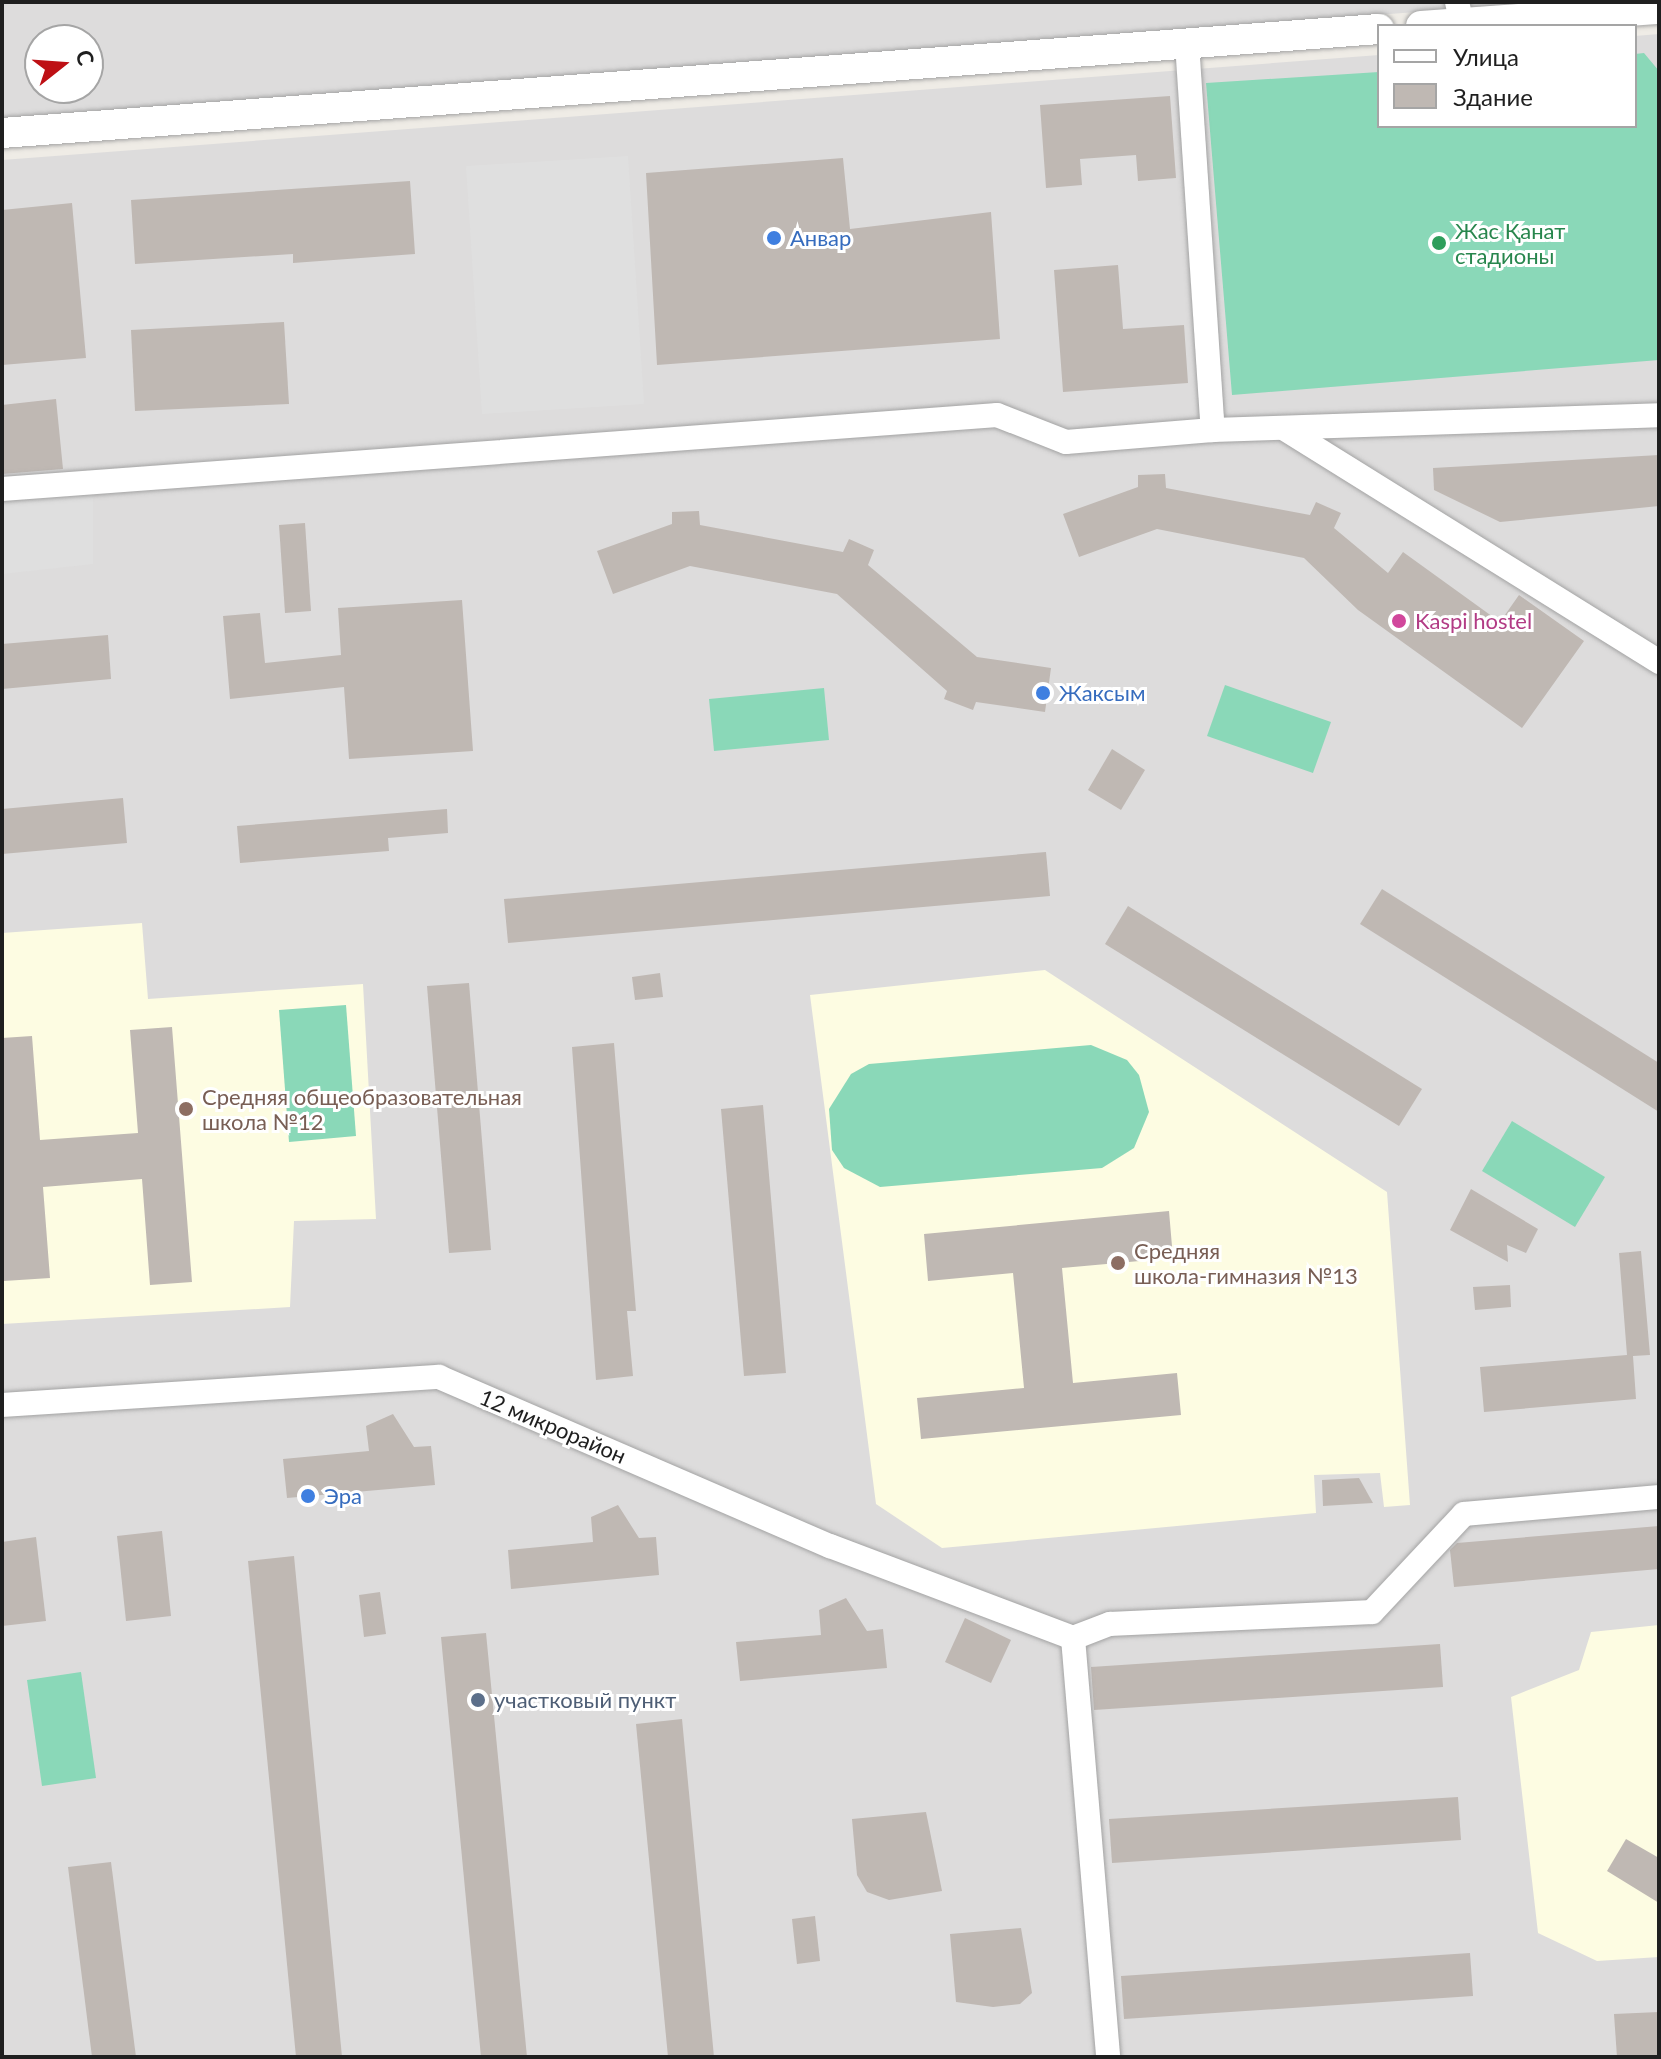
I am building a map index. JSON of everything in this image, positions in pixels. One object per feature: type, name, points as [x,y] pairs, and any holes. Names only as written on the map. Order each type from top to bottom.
[{"type":"street","points":[[1426,24],[1459,12],[1659,9]]},
{"type":"street","points":[[2,133],[1377,29]]},
{"type":"street","points":[[1187,43],[1213,430]]},
{"type":"street","points":[[2,489],[997,415],[1066,442],[1213,430],[1659,415]]},
{"type":"street","points":[[1285,429],[1659,662]]},
{"type":"street","name":"12 микрорайон","points":[[2,1405],[439,1377],[830,1546],[1073,1638]]},
{"type":"street","points":[[1108,2057],[1073,1638],[1110,1624],[1372,1612],[1464,1514],[1659,1497]]},
{"type":"shaded area","points":[[2,2],[1549,2],[2,118]]},
{"type":"shaded area","points":[[1659,34],[1659,2057],[2,2057],[2,160],[1377,55],[1377,128],[1637,128],[1637,36]]},
{"type":"shaded area","points":[[628,156],[644,404],[482,414],[466,166]]},
{"type":"shaded area","points":[[93,495],[93,564],[2,574],[2,501]]},
{"type":"shaded area","name":"Средняя общеобразовательная школа №12","points":[[142,923],[148,999],[363,984],[376,1219],[294,1221],[290,1307],[2,1324],[2,933]]},
{"type":"shaded area","name":"Средняя школа-гимназия №13","points":[[1045,970],[1387,1192],[1410,1505],[1384,1507],[1380,1473],[1314,1475],[1316,1513],[942,1548],[876,1504],[810,995]]},
{"type":"shaded area","points":[[1659,1625],[1659,1957],[1597,1961],[1538,1933],[1511,1697],[1579,1670],[1591,1632]]},
{"type":"green space","name":"Жас Қанат стадионы","points":[[1644,53],[1659,71],[1659,360],[1232,395],[1206,83],[1377,72],[1377,128],[1637,128],[1637,54]]},
{"type":"green space","points":[[1225,685],[1331,722],[1313,773],[1207,736]]},
{"type":"green space","points":[[824,688],[829,740],[714,751],[709,699]]},
{"type":"green space","points":[[346,1005],[356,1136],[289,1142],[279,1010]]},
{"type":"green space","points":[[1091,1045],[1127,1060],[1139,1075],[1149,1112],[1134,1148],[1102,1168],[880,1187],[844,1168],[832,1150],[829,1109],[851,1074],[869,1064]]},
{"type":"green space","points":[[1512,1121],[1605,1177],[1575,1227],[1482,1171]]},
{"type":"green space","points":[[81,1672],[96,1778],[42,1786],[27,1680]]},
{"type":"building","points":[[1170,96],[1176,178],[1138,181],[1136,155],[1080,159],[1082,185],[1046,188],[1040,105]]},
{"type":"building","points":[[843,158],[850,229],[991,212],[1000,339],[657,365],[646,173]]},
{"type":"building","points":[[410,181],[415,254],[293,263],[293,254],[135,264],[131,200]]},
{"type":"building","points":[[72,203],[86,358],[2,365],[2,210]]},
{"type":"building","points":[[1118,265],[1123,329],[1184,325],[1188,383],[1063,392],[1054,270]]},
{"type":"building","points":[[284,322],[289,404],[135,411],[131,330]]},
{"type":"building","points":[[56,399],[63,469],[2,474],[2,405]]},
{"type":"building","points":[[1659,455],[1659,506],[1500,522],[1434,490],[1433,468]]},
{"type":"building","points":[[1165,474],[1166,488],[1310,515],[1316,502],[1341,513],[1334,528],[1388,573],[1403,552],[1500,622],[1519,595],[1584,641],[1522,728],[1358,610],[1304,558],[1157,529],[1079,557],[1063,514],[1138,487],[1138,475]]},
{"type":"building","points":[[699,511],[700,525],[843,552],[849,539],[874,550],[868,565],[977,657],[1051,668],[1045,712],[976,702],[973,710],[944,699],[947,691],[837,594],[690,566],[613,594],[597,551],[672,524],[672,512]]},
{"type":"building","points":[[305,523],[311,611],[285,613],[279,525]]},
{"type":"building","points":[[462,600],[473,751],[349,759],[344,687],[230,699],[223,616],[260,613],[265,663],[341,655],[338,608]]},
{"type":"building","points":[[108,635],[111,679],[2,689],[2,644]]},
{"type":"building","points":[[1112,749],[1145,770],[1121,810],[1088,790]]},
{"type":"building","points":[[123,798],[127,843],[2,854],[2,809]]},
{"type":"building","points":[[447,809],[448,833],[388,838],[389,851],[240,863],[237,826]]},
{"type":"building","points":[[1046,852],[1050,896],[508,943],[504,899]]},
{"type":"building","points":[[1382,889],[1659,1063],[1659,1112],[1360,924]]},
{"type":"building","points":[[1128,906],[1422,1089],[1399,1126],[1105,944]]},
{"type":"building","points":[[660,973],[663,997],[635,1000],[632,977]]},
{"type":"building","points":[[469,983],[491,1250],[449,1253],[427,986]]},
{"type":"building","points":[[172,1027],[192,1282],[150,1285],[142,1179],[43,1187],[50,1278],[4,1281],[2,1038],[32,1036],[40,1140],[138,1133],[130,1030]]},
{"type":"building","points":[[614,1043],[636,1311],[627,1311],[633,1376],[596,1380],[572,1047]]},
{"type":"building","points":[[763,1105],[786,1373],[744,1376],[721,1109]]},
{"type":"building","points":[[1471,1189],[1538,1229],[1526,1253],[1507,1245],[1508,1262],[1450,1230]]},
{"type":"building","points":[[1169,1211],[1173,1258],[1062,1268],[1073,1383],[1177,1373],[1181,1415],[921,1439],[917,1398],[1024,1388],[1013,1273],[928,1281],[924,1234]]},
{"type":"building","points":[[1641,1251],[1650,1355],[1633,1356],[1636,1399],[1484,1412],[1480,1367],[1627,1355],[1619,1253]]},
{"type":"building","points":[[1510,1285],[1511,1307],[1475,1310],[1473,1287]]},
{"type":"building","points":[[393,1414],[414,1447],[431,1446],[435,1485],[287,1498],[283,1459],[369,1451],[366,1426]]},
{"type":"building","points":[[1359,1478],[1373,1503],[1323,1506],[1322,1480]]},
{"type":"building","points":[[618,1505],[639,1538],[656,1537],[659,1575],[511,1589],[508,1550],[593,1542],[591,1517]]},
{"type":"building","points":[[1659,1526],[1659,1569],[1454,1587],[1450,1550],[1457,1543]]},
{"type":"building","points":[[162,1531],[171,1616],[126,1621],[117,1536]]},
{"type":"building","points":[[36,1537],[46,1621],[2,1626],[2,1542]]},
{"type":"building","points":[[294,1556],[342,2057],[296,2057],[248,1561]]},
{"type":"building","points":[[380,1592],[386,1634],[364,1637],[359,1595]]},
{"type":"building","points":[[846,1598],[867,1631],[883,1629],[887,1668],[740,1681],[736,1642],[821,1635],[819,1610]]},
{"type":"building","points":[[965,1618],[1011,1640],[991,1683],[945,1662]]},
{"type":"building","points":[[486,1633],[527,2057],[481,2057],[441,1637]]},
{"type":"building","points":[[1440,1644],[1443,1687],[1094,1710],[1091,1667]]},
{"type":"building","points":[[682,1719],[714,2057],[668,2057],[636,1724]]},
{"type":"building","points":[[1458,1797],[1461,1840],[1112,1863],[1109,1819]]},
{"type":"building","points":[[926,1812],[942,1891],[889,1900],[867,1892],[857,1875],[852,1819]]},
{"type":"building","points":[[1626,1839],[1659,1858],[1659,1903],[1607,1871]]},
{"type":"building","points":[[111,1862],[136,2057],[92,2057],[68,1867]]},
{"type":"building","points":[[815,1916],[820,1961],[797,1964],[792,1919]]},
{"type":"building","points":[[1021,1928],[1032,1993],[1020,2004],[993,2007],[956,2002],[950,1934]]},
{"type":"building","points":[[1470,1953],[1473,1996],[1124,2019],[1121,1976]]},
{"type":"building","points":[[1659,2012],[1659,2055],[1617,2057],[1614,2014]]},
{"type":"place","name":"Анвар","points":[[774,238]]},
{"type":"place","name":"Жас Қанат стадионы","points":[[1439,243]]},
{"type":"place","name":"Kaspi hostel","points":[[1399,621]]},
{"type":"place","name":"Жаксым","points":[[1043,693]]},
{"type":"place","name":"Средняя общеобразовательная школа №12","points":[[186,1109]]},
{"type":"place","name":"Средняя школа-гимназия №13","points":[[1118,1263]]},
{"type":"place","name":"Эра","points":[[308,1496]]},
{"type":"place","name":"участковый пункт","points":[[478,1700]]}]
